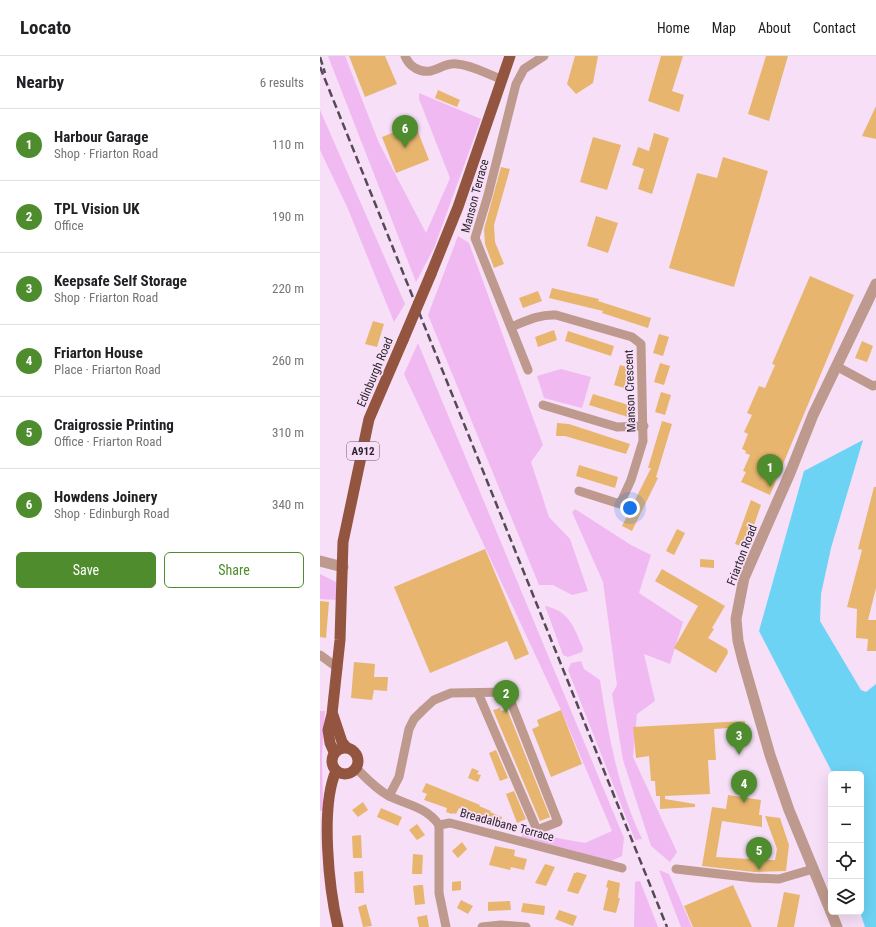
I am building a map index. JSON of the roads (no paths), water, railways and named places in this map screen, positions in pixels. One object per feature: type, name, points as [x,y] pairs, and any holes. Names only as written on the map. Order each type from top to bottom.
[{"type":"main road","name":"Edinburgh Road","points":[[334,752],[330,743],[328,730],[332,714],[338,668],[343,542],[369,419],[458,207],[510,56]]},
{"type":"main road","name":"Edinburgh Road","points":[[332,714],[339,737],[346,747]]},
{"type":"main road","points":[[338,927],[334,908],[330,871],[328,810],[331,788],[341,772],[356,768],[358,761],[356,753],[346,747],[334,752],[332,764],[341,772]]},
{"type":"street","points":[[405,56],[412,66],[425,72],[454,64],[463,65],[501,79]]},
{"type":"street","name":"Manson Terrace","points":[[528,370],[475,238],[488,195],[516,84],[524,69],[544,56]]},
{"type":"street","name":"Friarton Road","points":[[828,905],[789,810],[770,755],[742,661],[738,642],[736,619],[744,578],[790,473],[812,416],[876,284]]},
{"type":"street","name":"Manson Crescent","points":[[511,327],[534,317],[547,314],[556,315],[632,337],[641,344],[644,426],[643,441],[631,480],[620,504],[579,491]]},
{"type":"street","points":[[836,366],[874,386],[876,385]]},
{"type":"street","points":[[543,405],[617,427],[644,426]]},
{"type":"street","points":[[320,561],[342,567]]},
{"type":"street","points":[[320,655],[338,668]]},
{"type":"street","points":[[389,796],[399,777],[407,736],[414,719],[434,700],[451,693],[507,692],[558,822],[537,830],[478,693]]},
{"type":"street","points":[[356,768],[375,787],[389,796],[428,813],[439,825],[437,858],[439,893],[446,927]]},
{"type":"street","name":"Breadalbane Terrace","points":[[439,825],[450,823],[622,868]]},
{"type":"street","points":[[676,869],[754,878],[779,878],[813,869]]},
{"type":"street","name":"Friarton Road","points":[[832,915],[837,927]]},
{"type":"street","points":[[482,927],[501,925],[526,927]]},
{"type":"water","points":[[863,440],[831,548],[821,594],[820,621],[861,690],[866,692],[876,684],[876,927],[865,927],[861,915],[864,915],[864,771],[831,771],[759,631],[804,471]]},
{"type":"railway","points":[[320,57],[325,73]]},
{"type":"railway","points":[[320,67],[667,927]]},
{"type":"place","name":"Howdens Joinery","points":[[405,148]]},
{"type":"place","name":"Harbour Garage","points":[[770,487]]},
{"type":"place","name":"TPL Vision UK","points":[[506,713]]},
{"type":"place","name":"Keepsafe Self Storage","points":[[739,755]]},
{"type":"place","name":"Friarton House","points":[[744,803]]},
{"type":"place","name":"Craigrossie Printing","points":[[759,870]]}]
